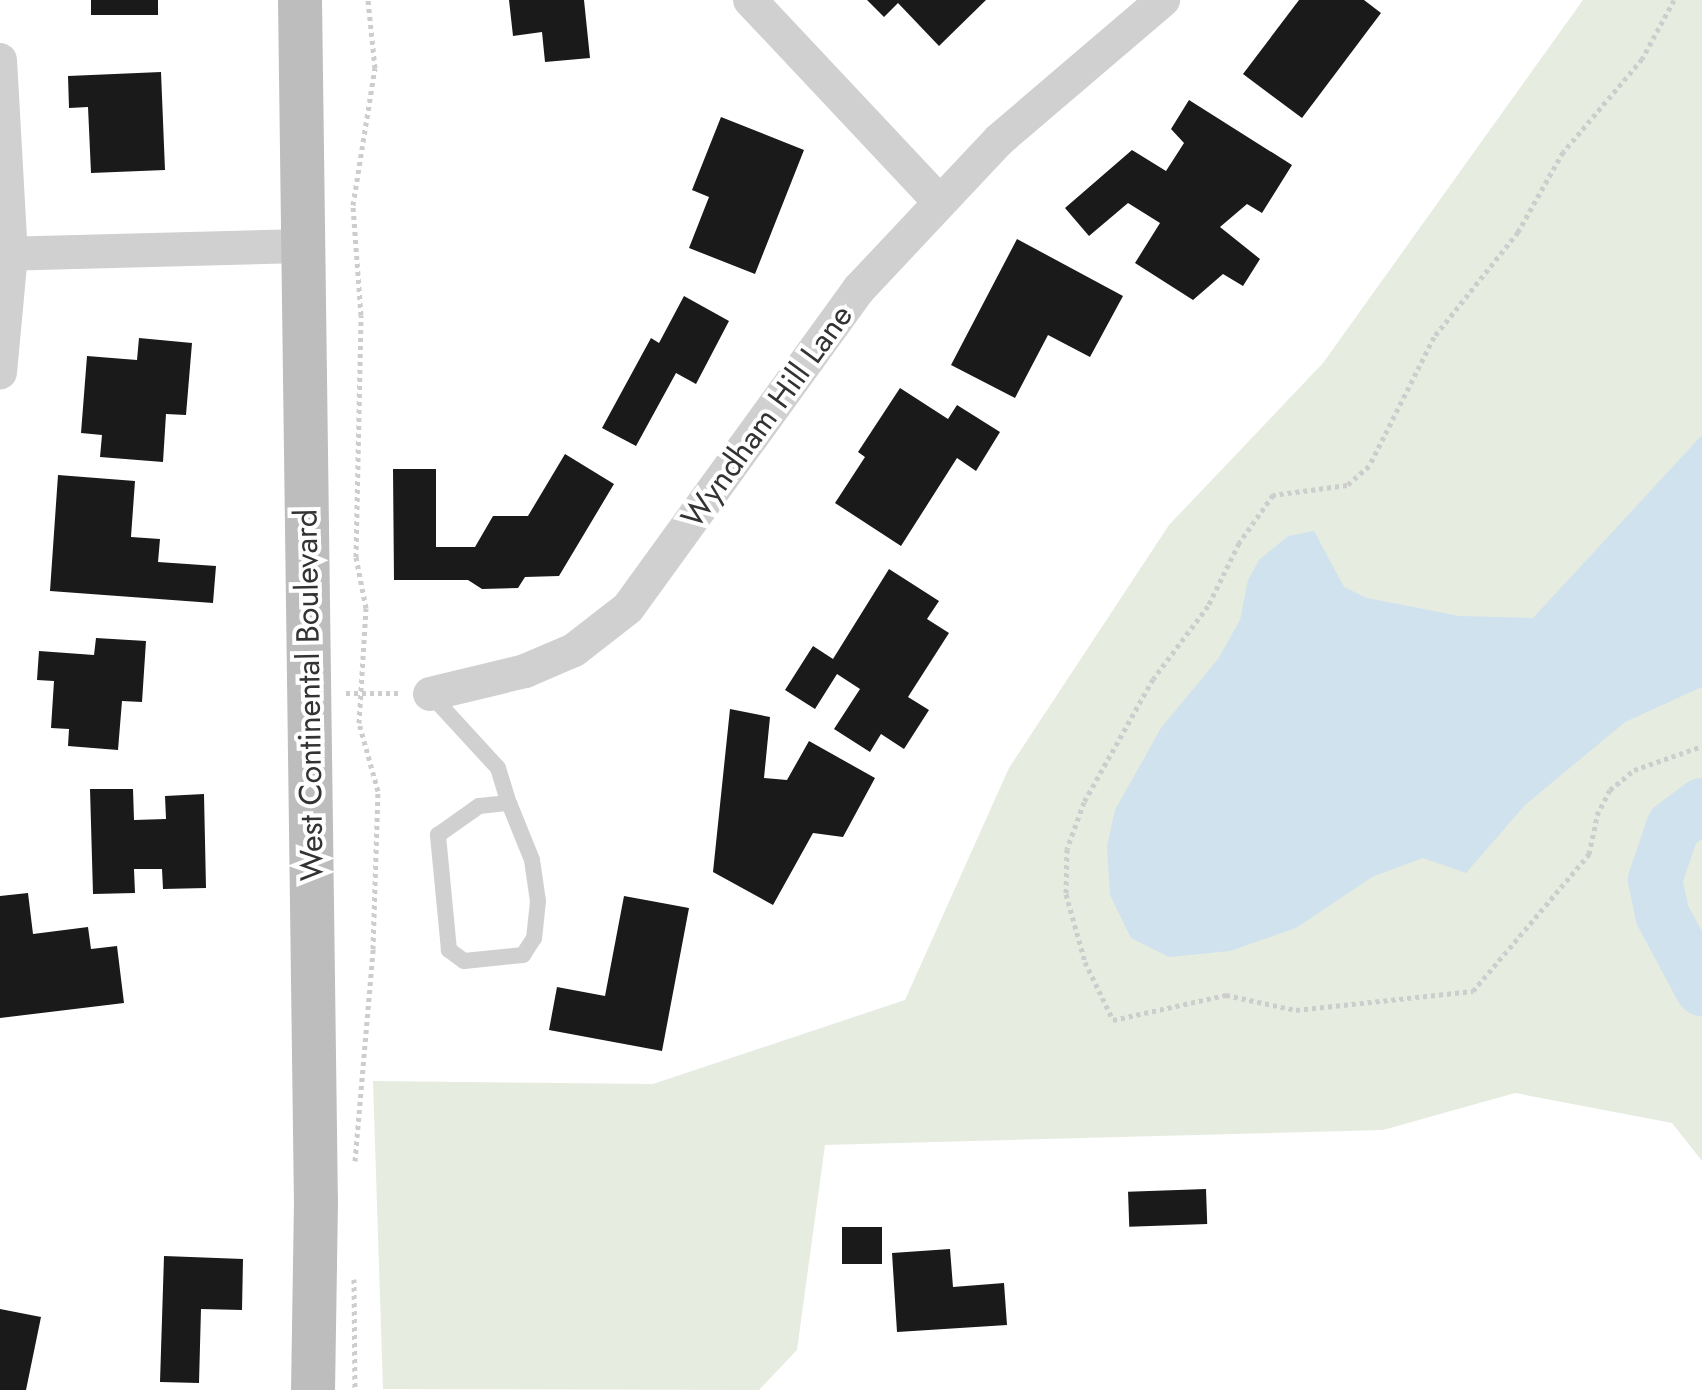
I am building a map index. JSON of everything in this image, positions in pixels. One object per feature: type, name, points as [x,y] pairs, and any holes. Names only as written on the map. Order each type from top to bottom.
[{"type":"main road","name":"West Continental Boulevard","points":[[300,0],[316,1201],[313,1390]]},
{"type":"street","points":[[750,0],[938,200]]},
{"type":"street","name":"Wyndham Hill Lane","points":[[430,694],[525,671],[574,650],[628,608],[859,289],[938,200],[999,140],[1163,0]]},
{"type":"street","points":[[0,60],[5,254],[0,372]]},
{"type":"street","points":[[5,254],[303,246]]},
{"type":"lane","points":[[430,694],[498,768],[532,860],[538,901],[534,938],[523,955],[464,961],[449,950],[438,835],[479,806],[509,803]]},
{"type":"path","points":[[354,1166],[373,949],[378,791],[359,723],[366,608],[356,557],[361,315],[353,205],[375,68],[368,0]]},
{"type":"path","points":[[1674,0],[1642,59],[1563,152],[1518,232],[1434,337],[1369,466],[1347,485],[1273,495],[1239,543],[1208,606],[1153,679],[1084,802],[1067,849],[1066,894],[1085,962],[1113,1020],[1226,995],[1296,1010],[1473,991],[1589,854],[1597,815],[1610,790],[1634,770],[1702,746]]},
{"type":"path","points":[[309,692],[430,694]]},
{"type":"path","points":[[354,1265],[355,1390]]},
{"type":"shaded area","points":[[1583,0],[1702,0],[1702,1161],[1672,1123],[1515,1093],[1383,1130],[825,1145],[797,1350],[759,1390],[383,1389],[373,1081],[653,1084],[905,1000],[1009,768],[1169,525],[1323,363]]},
{"type":"water","points":[[1702,435],[1702,687],[1625,722],[1525,805],[1466,873],[1423,858],[1372,877],[1296,928],[1230,951],[1169,957],[1131,938],[1110,895],[1107,846],[1115,810],[1161,728],[1218,659],[1240,620],[1248,580],[1259,560],[1288,536],[1314,531],[1344,587],[1367,598],[1459,616],[1533,618]]},
{"type":"building","points":[[91,0],[158,0],[158,15],[91,15]]},
{"type":"building","points":[[509,0],[584,0],[590,58],[545,62],[542,32],[513,36]]},
{"type":"building","points":[[867,0],[986,0],[939,46],[898,3],[884,17]]},
{"type":"building","points":[[1299,0],[1364,0],[1381,13],[1302,118],[1243,74]]},
{"type":"building","points":[[161,72],[165,170],[91,173],[88,107],[69,108],[68,76]]},
{"type":"building","points":[[1189,100],[1292,165],[1262,213],[1247,204],[1220,227],[1260,259],[1243,286],[1223,274],[1193,300],[1135,263],[1160,223],[1128,203],[1089,236],[1065,208],[1132,150],[1166,171],[1184,143],[1171,129]]},
{"type":"building","points":[[721,117],[804,150],[755,274],[689,248],[709,197],[692,190]]},
{"type":"building","points":[[1017,239],[1123,296],[1090,357],[1048,335],[1015,398],[951,365]]},
{"type":"building","points":[[684,296],[729,321],[696,384],[676,373],[636,446],[602,428],[651,338],[659,343]]},
{"type":"building","points":[[139,338],[192,343],[186,415],[166,414],[163,462],[100,457],[102,435],[81,433],[87,356],[137,360]]},
{"type":"building","points":[[900,388],[948,419],[957,405],[1000,432],[976,471],[957,458],[901,546],[835,503],[865,457],[858,452]]},
{"type":"building","points":[[565,454],[614,484],[559,576],[525,577],[518,588],[482,589],[468,580],[394,580],[393,469],[436,469],[436,547],[475,547],[493,516],[528,516]]},
{"type":"building","points":[[58,475],[135,481],[131,537],[160,539],[158,562],[216,566],[213,603],[50,591]]},
{"type":"building","points":[[889,569],[939,601],[927,619],[949,633],[908,697],[929,710],[904,749],[881,734],[870,752],[834,729],[860,689],[837,674],[815,709],[785,690],[813,646],[833,659]]},
{"type":"building","points":[[96,638],[146,641],[142,702],[122,701],[118,750],[68,746],[69,729],[51,728],[54,681],[37,680],[39,651],[94,655]]},
{"type":"building","points":[[730,709],[770,717],[764,778],[787,780],[809,741],[875,778],[843,837],[813,833],[773,905],[713,872]]},
{"type":"building","points":[[90,789],[133,789],[134,820],[166,819],[165,796],[204,794],[206,888],[163,889],[162,869],[134,869],[135,893],[93,894]]},
{"type":"building","points":[[28,893],[33,934],[88,927],[91,949],[117,946],[124,1003],[0,1018],[0,896]]},
{"type":"building","points":[[624,896],[689,908],[662,1051],[549,1030],[557,987],[605,996]]},
{"type":"building","points":[[1206,1189],[1207,1224],[1129,1227],[1128,1192]]},
{"type":"building","points":[[842,1227],[882,1227],[882,1264],[842,1264]]},
{"type":"building","points":[[950,1249],[953,1287],[1004,1283],[1007,1325],[897,1332],[892,1253]]},
{"type":"building","points":[[164,1256],[243,1259],[242,1310],[201,1309],[199,1383],[160,1382]]},
{"type":"building","points":[[0,1309],[41,1317],[26,1390],[0,1390]]},
{"type":"waterway","points":[[1702,805],[1673,827],[1655,880],[1662,914],[1702,989]]}]
